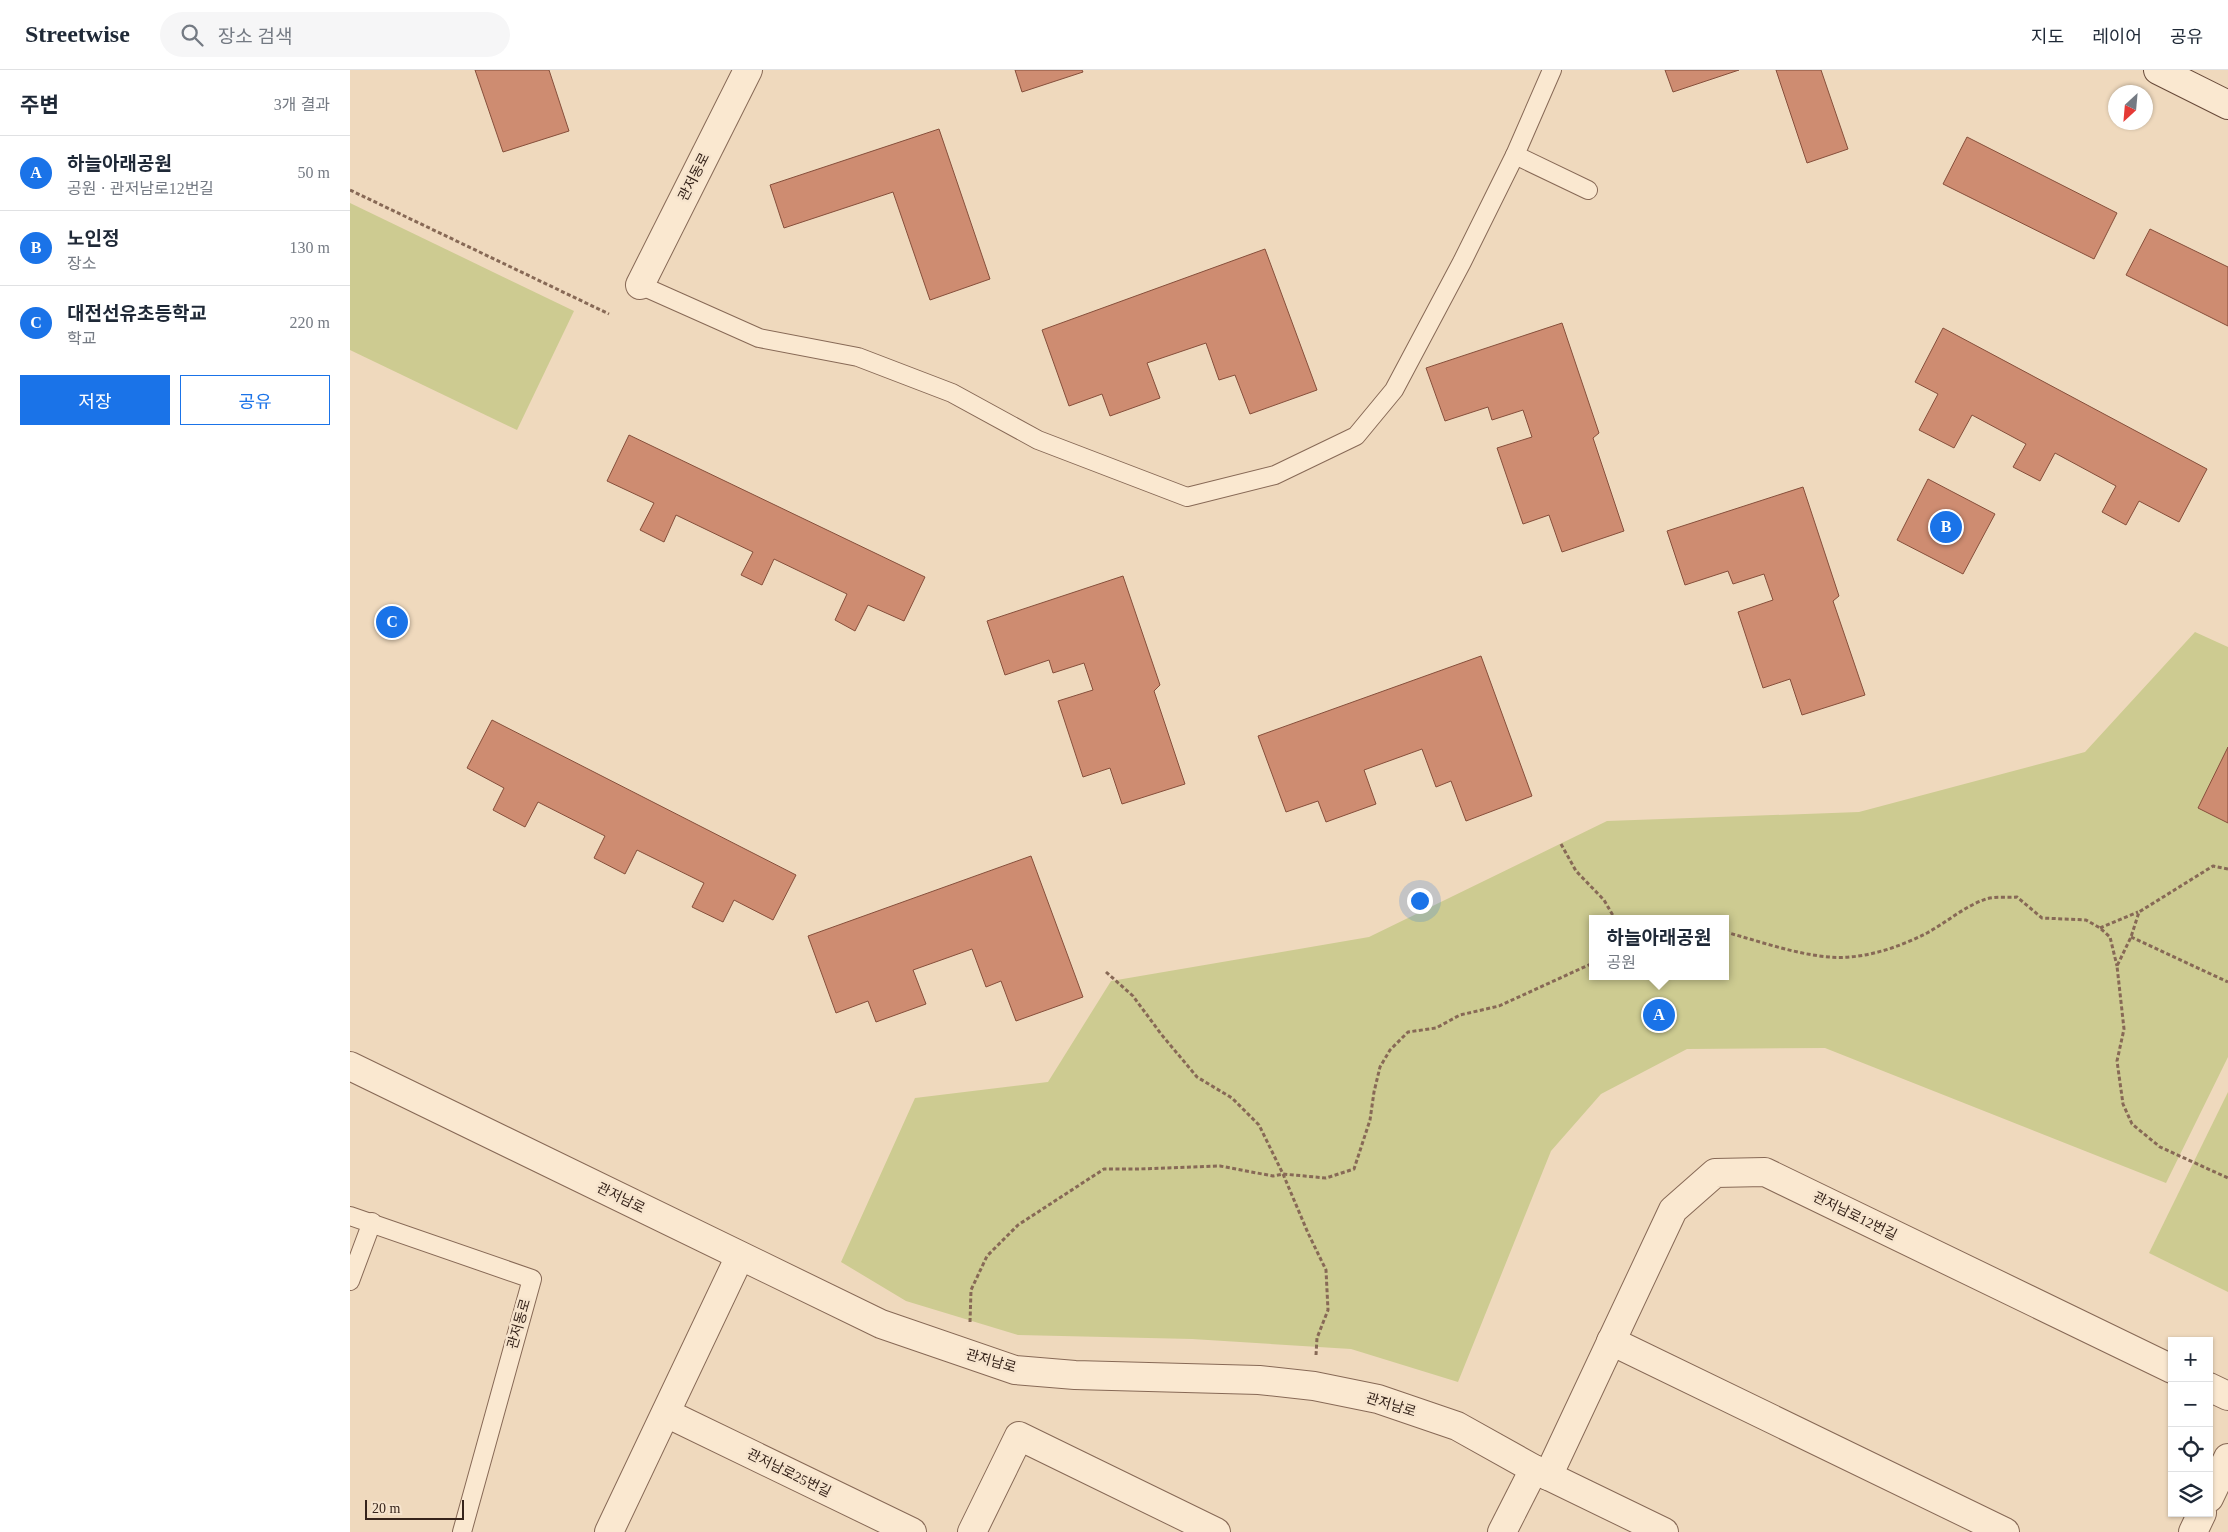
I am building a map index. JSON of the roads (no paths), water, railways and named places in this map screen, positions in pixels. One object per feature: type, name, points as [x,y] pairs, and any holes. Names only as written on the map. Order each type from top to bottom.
[{"type":"street","name":"관저동로","points":[[640,285],[748,70]]},
{"type":"street","points":[[2158,70],[2228,105]]},
{"type":"street","name":"관저남로","points":[[350,1066],[881,1324],[1015,1370],[1075,1375],[1259,1380],[1314,1386],[1378,1399],[1457,1426],[1541,1472],[1664,1532]]},
{"type":"street","name":"관저남로12번길","points":[[1541,1472],[1611,1341],[1673,1210],[1715,1173],[1765,1172],[2168,1367]]},
{"type":"street","points":[[610,1532],[740,1256]]},
{"type":"street","points":[[1611,1341],[2004,1532]]},
{"type":"street","points":[[2213,1389],[2228,1396]]},
{"type":"street","name":"관저남로25번길","points":[[666,1413],[912,1532]]},
{"type":"street","points":[[972,1532],[1020,1436],[1216,1532]]},
{"type":"street","points":[[2213,1490],[2228,1458]]},
{"type":"street","points":[[1502,1532],[1541,1472]]},
{"type":"street","points":[[2193,1532],[2200,1517]]},
{"type":"lane","points":[[640,285],[759,338],[858,357],[952,393],[1038,440],[1187,497],[1276,475],[1356,436],[1394,390],[1462,262],[1515,154],[1552,70]]},
{"type":"lane","points":[[1515,154],[1588,190]]},
{"type":"lane","name":"관저동로","points":[[350,1216],[372,1222],[532,1279],[462,1532]]},
{"type":"lane","points":[[350,1281],[372,1222]]},
{"type":"place","name":"노인정","points":[[1946,527]]},
{"type":"place","name":"대전선유초등학교","points":[[392,622]]},
{"type":"place","name":"하늘아래공원","points":[[1659,1015]]}]
